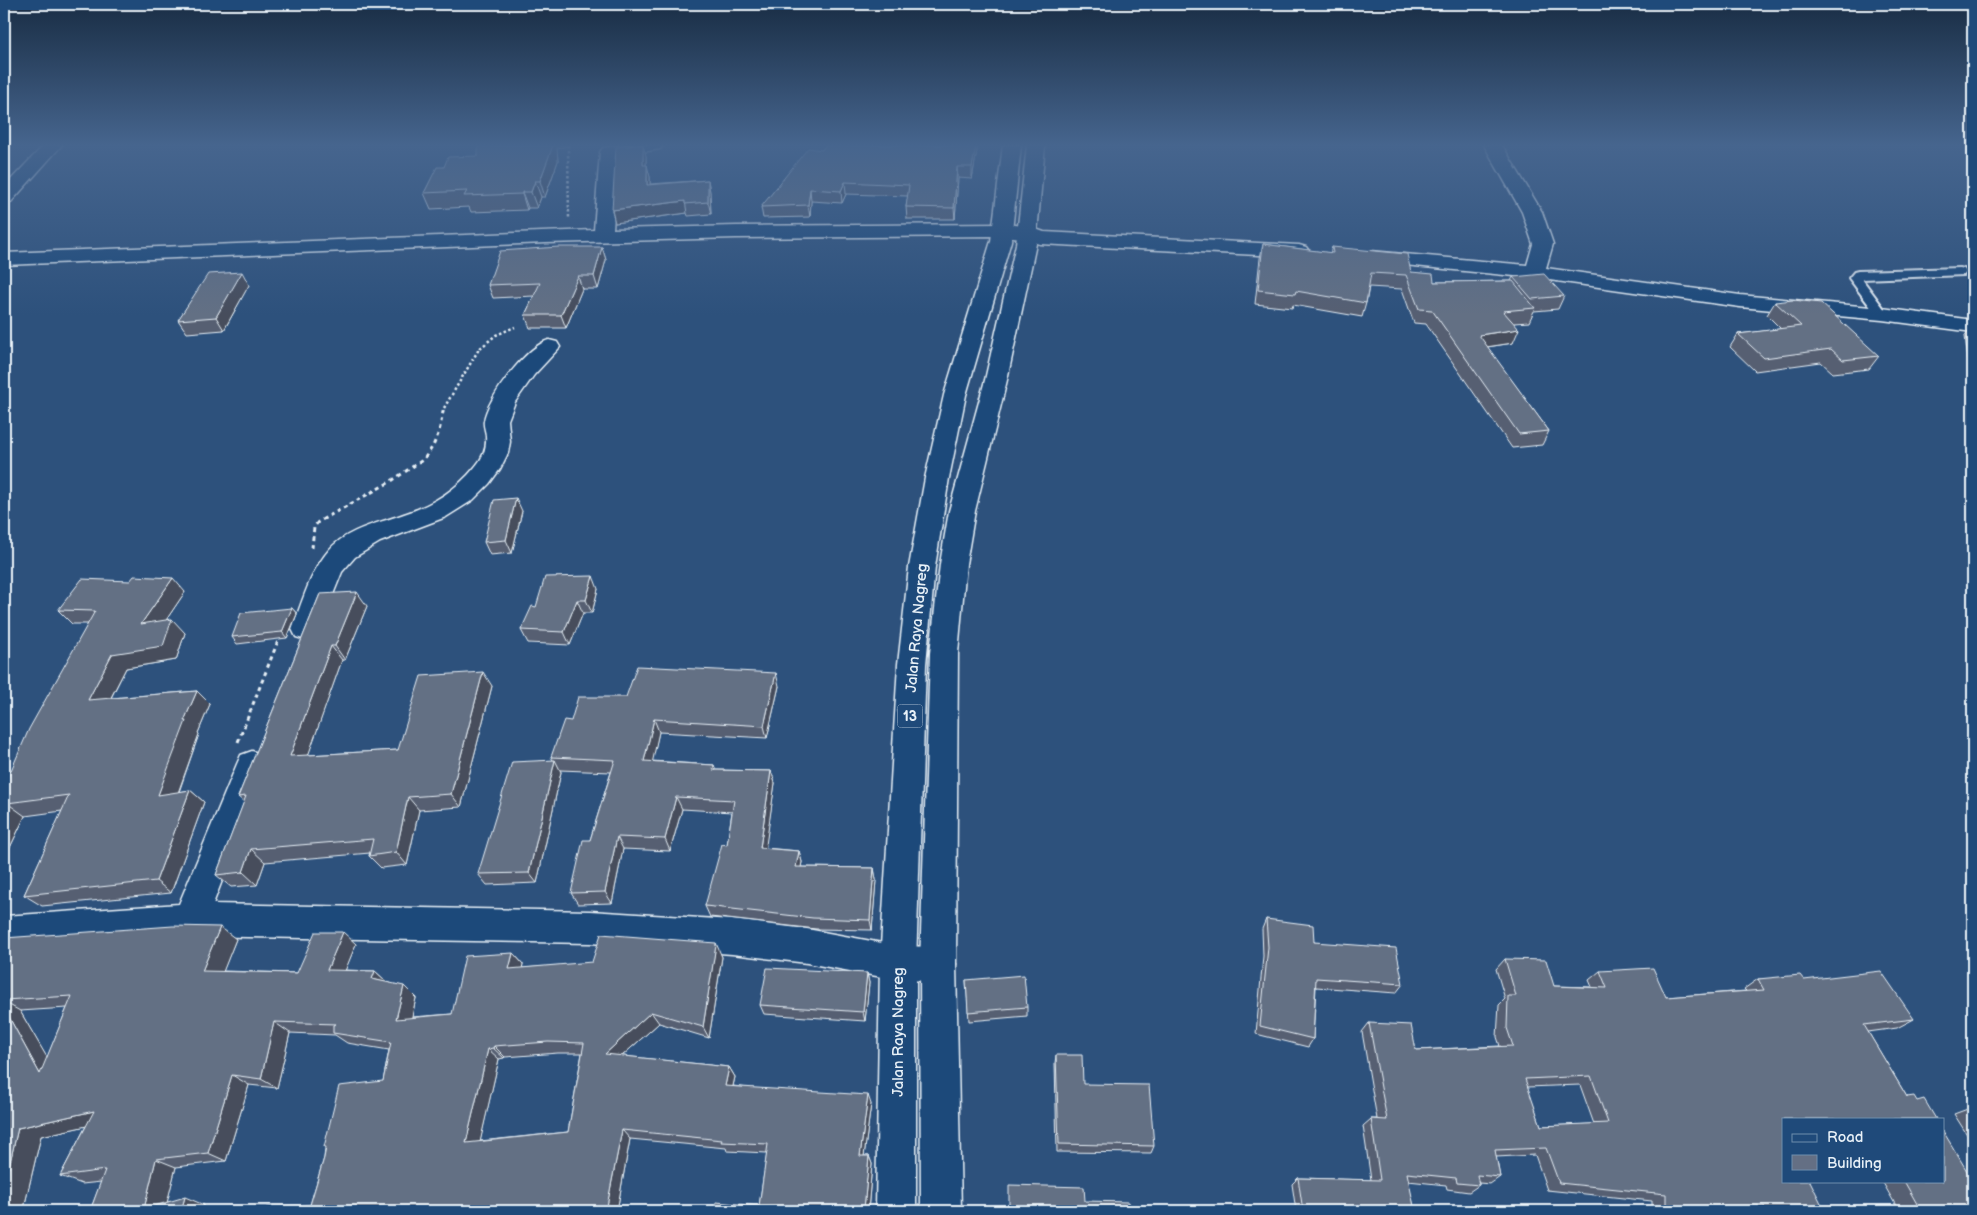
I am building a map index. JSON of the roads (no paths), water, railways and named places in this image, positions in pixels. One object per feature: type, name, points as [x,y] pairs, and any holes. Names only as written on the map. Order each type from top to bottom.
[{"type":"main road","points":[[603,236],[605,202]]},
{"type":"main road","name":"Jalan Raya Nagreg","points":[[896,1211],[898,963],[912,664],[922,567],[937,478],[956,396],[1019,238],[1016,202]]},
{"type":"main road","name":"Jalan Raya Nagreg","points":[[941,1211],[938,964],[944,653],[953,564],[973,464],[996,380],[1026,202]]},
{"type":"main road","points":[[1526,202],[1544,244],[1535,272]]},
{"type":"main road","points":[[4,259],[603,236],[639,242]]},
{"type":"main road","points":[[4,271],[639,242],[1019,238],[1274,248],[1322,253]]},
{"type":"main road","points":[[1351,256],[1535,272],[1740,301],[1882,314],[1973,326]]},
{"type":"main road","points":[[297,652],[330,569],[338,557],[363,539],[434,513],[457,500],[480,479],[498,453],[496,420],[499,412],[527,367],[549,347]]},
{"type":"main road","points":[[190,920],[260,745]]},
{"type":"main road","points":[[4,933],[190,920],[590,927],[732,937],[807,946],[898,963],[938,964]]},
{"type":"lane","points":[[1882,314],[1855,278],[1858,275],[1960,272]]}]
